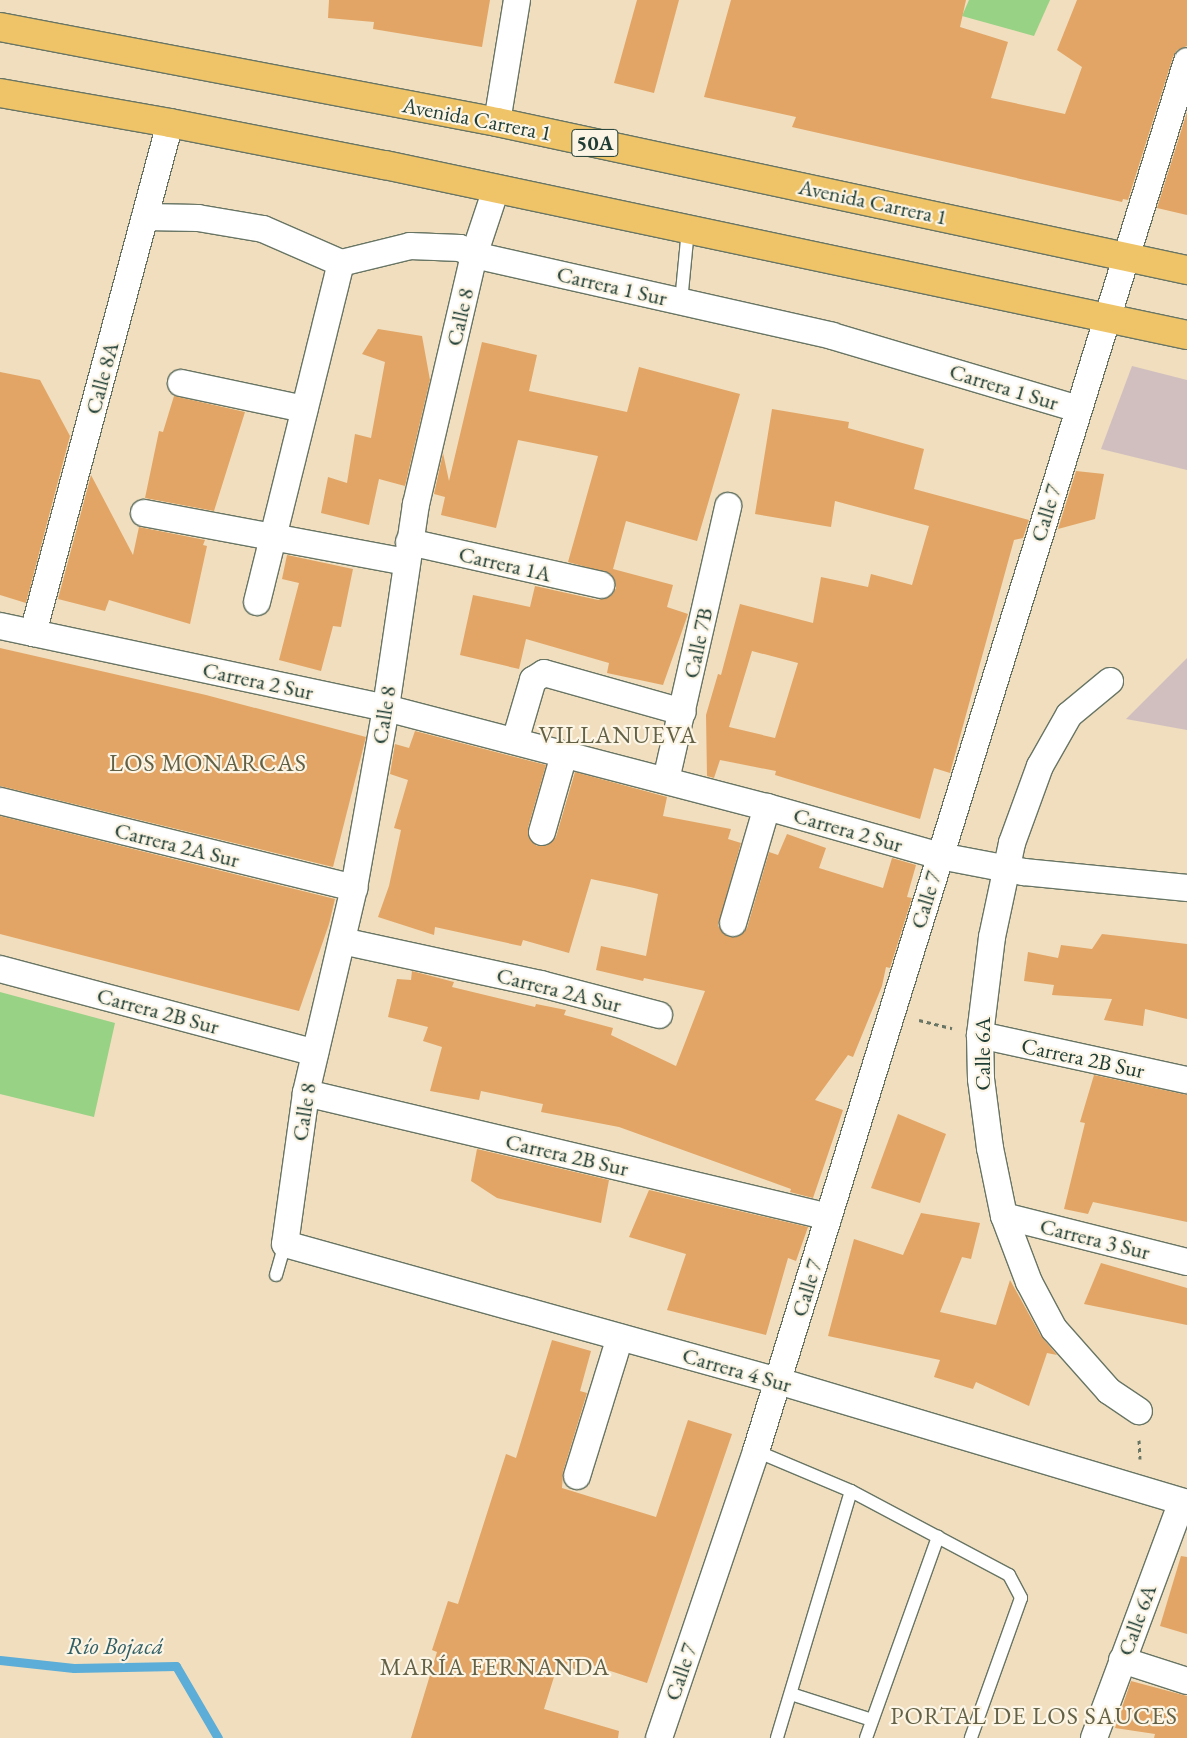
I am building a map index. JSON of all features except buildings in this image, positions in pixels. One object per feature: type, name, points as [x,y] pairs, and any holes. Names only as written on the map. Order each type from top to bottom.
[{"type":"main road","name":"Avenida Carrera 1","points":[[0,27],[496,122],[1187,270]]},
{"type":"main road","points":[[0,93],[170,123],[496,189],[1107,316],[1187,335]]},
{"type":"street","points":[[496,122],[517,0]]},
{"type":"street","name":"Calle 7","points":[[659,1738],[756,1451],[1187,61]]},
{"type":"street","name":"Calle 8A","points":[[33,633],[170,123]]},
{"type":"street","name":"Calle 8","points":[[285,1244],[306,1093],[354,888],[386,708],[407,552],[474,255],[496,189]]},
{"type":"street","points":[[145,217],[198,218],[263,229],[341,263],[257,602]]},
{"type":"street","name":"Carrera 1 Sur","points":[[341,263],[410,246],[460,248],[474,255],[832,336],[1078,410]]},
{"type":"street","points":[[182,383],[304,409]]},
{"type":"street","name":"Calle 7B","points":[[666,780],[683,712],[728,506]]},
{"type":"street","name":"Carrera 1A","points":[[144,513],[272,540],[407,552],[601,585]]},
{"type":"street","name":"Carrera 2 Sur","points":[[0,626],[386,708],[666,780],[940,856],[1005,869],[1187,888]]},
{"type":"street","points":[[515,741],[533,680],[544,673],[683,712]]},
{"type":"street","name":"Calle 6A","points":[[1110,681],[1069,715],[1040,766],[1005,869],[992,937],[980,1035],[981,1079],[990,1148],[1004,1216],[1029,1282],[1054,1329],[1109,1391],[1139,1412]]},
{"type":"street","points":[[542,832],[564,755]]},
{"type":"street","name":"Carrera 2A Sur","points":[[0,801],[354,888]]},
{"type":"street","points":[[733,924],[767,807]]},
{"type":"street","name":"Carrera 2A Sur","points":[[342,941],[541,984],[659,1015]]},
{"type":"street","name":"Carrera 2B Sur","points":[[0,969],[315,1053]]},
{"type":"street","name":"Carrera 2B Sur","points":[[980,1035],[1187,1080]]},
{"type":"street","name":"Carrera 2B Sur","points":[[306,1093],[829,1217]]},
{"type":"street","name":"Carrera 3 Sur","points":[[1004,1216],[1187,1262]]},
{"type":"street","name":"Carrera 4 Sur","points":[[285,1244],[778,1381],[1184,1502]]},
{"type":"street","points":[[577,1476],[620,1337]]},
{"type":"street","name":"Calle 6A","points":[[1094,1738],[1122,1660],[1184,1502]]},
{"type":"street","points":[[1122,1660],[1187,1681]]},
{"type":"lane","points":[[680,302],[688,229]]},
{"type":"lane","points":[[276,1275],[285,1244]]},
{"type":"lane","points":[[756,1451],[851,1491],[1009,1575],[1021,1598],[971,1738]]},
{"type":"lane","points":[[777,1738],[851,1491]]},
{"type":"lane","points":[[866,1738],[938,1537]]},
{"type":"lane","points":[[790,1694],[872,1720]]},
{"type":"path","points":[[892,1013],[980,1035]]},
{"type":"path","points":[[1139,1412],[1140,1489]]},
{"type":"shaded area","points":[[1132,366],[1187,380],[1187,470],[1101,449]]},
{"type":"shaded area","points":[[1187,658],[1187,730],[1126,719]]},
{"type":"green space","points":[[969,0],[1050,0],[1034,36],[962,16]]},
{"type":"green space","points":[[0,992],[115,1023],[94,1117],[0,1094]]},
{"type":"waterway","name":"Río Bojacá","points":[[0,1660],[74,1668],[176,1666],[218,1738]]},
{"type":"district","name":"VILLANUEVA","points":[[618,735]]},
{"type":"district","name":"LOS MONARCAS","points":[[208,763]]},
{"type":"district","name":"MARÍA FERNANDA","points":[[495,1667]]},
{"type":"district","name":"PORTAL DE LOS SAUCES","points":[[1034,1716]]}]
